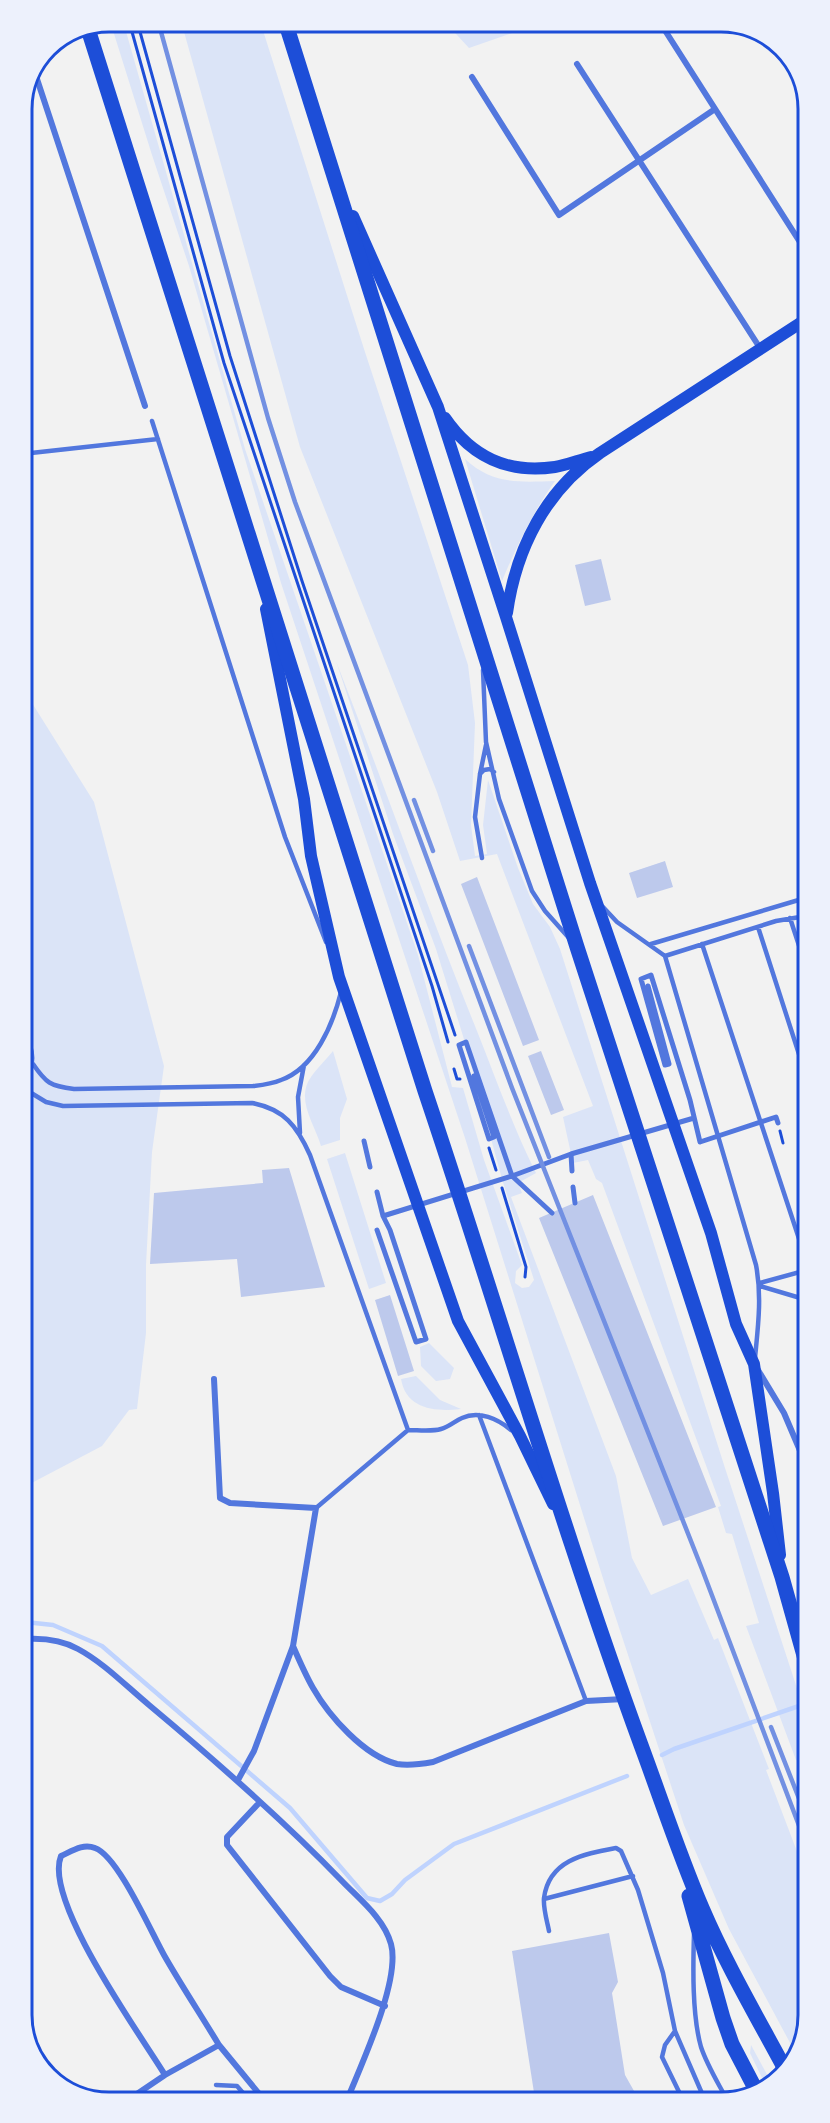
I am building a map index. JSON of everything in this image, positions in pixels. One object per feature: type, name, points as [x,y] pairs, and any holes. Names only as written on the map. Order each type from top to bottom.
[{"type":"highway","points":[[288,32],[577,947],[782,1577],[798,1634]]},
{"type":"highway","points":[[90,34],[566,1531],[674,1838],[720,1946],[781,2063]]},
{"type":"highway","points":[[674,1838],[723,2018],[732,2044],[753,2085]]},
{"type":"main road","points":[[327,158],[438,407],[590,883],[711,1233],[736,1324],[754,1364],[773,1493],[782,1577]]},
{"type":"main road","points":[[506,617],[516,566],[530,532],[549,500],[570,477],[595,456],[798,324]]},
{"type":"main road","points":[[438,407],[457,435],[475,451],[497,462],[524,468],[555,467],[595,456]]},
{"type":"main road","points":[[253,543],[304,799],[311,856],[341,982],[458,1321],[520,1436],[566,1531]]},
{"type":"street","points":[[666,32],[798,239]]},
{"type":"street","points":[[577,64],[760,348]]},
{"type":"street","points":[[472,77],[559,215],[715,109]]},
{"type":"street","points":[[37,79],[145,406]]},
{"type":"street","points":[[648,986],[669,1064],[665,1065],[640,979],[651,975],[700,1142],[776,1117],[778,1123]]},
{"type":"street","points":[[474,1076],[494,1137],[489,1139],[459,1045],[466,1042],[512,1176],[552,1213]]},
{"type":"street","points":[[383,1216],[512,1176],[571,1154],[694,1118]]},
{"type":"street","points":[[364,1141],[370,1167]]},
{"type":"street","points":[[571,1154],[572,1171]]},
{"type":"street","points":[[573,1187],[575,1203]]},
{"type":"street","points":[[376,1230],[416,1342],[426,1339],[390,1230],[383,1216],[377,1192]]},
{"type":"street","points":[[754,1364],[772,1390],[798,1447]]},
{"type":"street","points":[[214,1379],[220,1498],[230,1503],[316,1508],[293,1646],[251,1755],[238,1780]]},
{"type":"street","points":[[32,1639],[53,1640],[77,1648],[104,1667],[238,1780],[319,1857],[377,1917],[391,1943],[393,1956],[384,2006],[350,2091]]},
{"type":"street","points":[[293,1646],[313,1689],[356,1741],[382,1759],[399,1764],[417,1765],[434,1762],[586,1701],[624,1699]]},
{"type":"street","points":[[260,1802],[227,1837],[227,1845],[330,1976],[341,1987],[384,2006]]},
{"type":"street","points":[[165,2075],[91,1956],[62,1895],[57,1871],[58,1863],[61,1856],[78,1847],[96,1848],[105,1854],[134,1899],[164,1955],[219,2045],[257,2091]]},
{"type":"street","points":[[141,2091],[219,2045]]},
{"type":"lane","points":[[33,1064],[44,1080],[54,1086],[74,1089],[253,1086],[284,1080],[304,1065],[326,1034],[334,1016],[341,982],[285,837],[152,421]]},
{"type":"lane","points":[[32,453],[158,439]]},
{"type":"lane","points":[[482,858],[475,817],[486,742],[483,646]]},
{"type":"lane","points":[[486,742],[499,799],[531,891],[544,911],[577,947]]},
{"type":"lane","points":[[480,774],[490,769],[494,772]]},
{"type":"lane","points":[[590,883],[604,909],[665,956],[753,1253],[760,1285],[754,1364]]},
{"type":"lane","points":[[651,944],[798,899]]},
{"type":"lane","points":[[665,956],[798,917]]},
{"type":"lane","points":[[790,918],[798,942]]},
{"type":"lane","points":[[758,927],[798,1051]]},
{"type":"lane","points":[[702,944],[798,1236]]},
{"type":"lane","points":[[32,1050],[32,1067]]},
{"type":"lane","points":[[304,1065],[298,1097],[300,1133],[319,1179],[408,1430]]},
{"type":"lane","points":[[32,1092],[46,1102],[63,1106],[252,1103],[272,1109],[286,1118],[300,1133]]},
{"type":"lane","points":[[760,1285],[798,1273]]},
{"type":"lane","points":[[760,1285],[798,1297]]},
{"type":"lane","points":[[479,1415],[586,1701]]},
{"type":"lane","points":[[316,1508],[408,1430],[436,1431],[467,1416],[479,1415],[495,1419],[520,1436]]},
{"type":"lane","points":[[549,1931],[544,1899],[551,1877],[564,1863],[598,1851],[616,1848],[621,1851],[633,1876],[663,1973],[675,2031],[701,2092]]},
{"type":"lane","points":[[544,1899],[633,1876]]},
{"type":"lane","points":[[694,1917],[693,1961],[700,2045],[706,2062],[723,2092]]},
{"type":"lane","points":[[675,2031],[665,2045],[662,2058],[679,2092]]},
{"type":"lane","points":[[216,2085],[237,2086],[242,2091]]},
{"type":"path","points":[[132,32],[224,363],[432,986],[450,1052]]},
{"type":"path","points":[[140,32],[230,356],[302,581],[458,1045]]},
{"type":"path","points":[[452,1061],[456,1079],[474,1076]]},
{"type":"path","points":[[486,1140],[497,1172]]},
{"type":"path","points":[[500,1183],[526,1267],[525,1277]]},
{"type":"shaded area","points":[[113,32],[126,32],[245,449],[418,955],[452,1087],[463,1088],[484,1160],[522,1265],[516,1271],[515,1283],[522,1288],[529,1287],[534,1280],[502,1179],[463,1036],[436,949],[393,834],[336,661],[512,1121],[536,1173],[518,1183],[522,1193],[511,1197],[616,1476],[632,1558],[651,1595],[688,1579],[714,1640],[718,1638],[769,1769],[766,1770],[798,1854],[798,2025],[792,2046],[729,1929],[684,1825],[606,1588],[465,1138],[281,583],[189,266]]},
{"type":"shaded area","points":[[184,32],[263,32],[364,349],[468,665],[475,723],[471,825],[475,856],[487,854],[483,825],[488,780],[518,868],[533,904],[550,927],[560,949],[798,1691],[798,1760],[746,1626],[759,1623],[732,1534],[726,1533],[718,1507],[721,1506],[602,1183],[596,1179],[588,1160],[573,1163],[563,1117],[593,1106],[497,854],[460,861],[437,792],[300,447]]},
{"type":"shaded area","points":[[454,32],[515,32],[469,48]]},
{"type":"shaded area","points":[[465,459],[486,474],[497,478],[519,481],[555,481],[526,529],[502,581]]},
{"type":"shaded area","points":[[32,703],[94,802],[164,1066],[152,1152],[146,1265],[146,1333],[137,1409],[129,1410],[102,1446],[32,1483]]},
{"type":"shaded area","points":[[333,1051],[347,1099],[340,1118],[340,1140],[321,1146],[308,1112],[305,1094],[311,1077]]},
{"type":"shaded area","points":[[345,1153],[386,1283],[369,1289],[327,1159]]},
{"type":"shaded area","points":[[429,1343],[454,1368],[450,1379],[436,1381],[421,1366],[420,1347]]},
{"type":"shaded area","points":[[416,1376],[440,1400],[461,1409],[432,1409],[415,1402],[404,1389],[401,1379]]},
{"type":"shaded area","points":[[751,2045],[768,2076],[763,2079],[750,2053]]},
{"type":"building","points":[[601,559],[611,600],[585,606],[575,565]]},
{"type":"building","points":[[665,861],[673,887],[637,898],[629,873]]},
{"type":"building","points":[[477,877],[539,1040],[523,1046],[461,884]]},
{"type":"building","points":[[541,1051],[564,1110],[551,1115],[528,1056]]},
{"type":"building","points":[[289,1168],[325,1287],[241,1297],[237,1259],[150,1264],[154,1193],[263,1183],[262,1170]]},
{"type":"building","points":[[593,1195],[716,1507],[663,1526],[539,1218]]},
{"type":"building","points":[[390,1295],[414,1371],[398,1376],[375,1300]]},
{"type":"building","points":[[609,1933],[618,1982],[612,1993],[625,2075],[635,2092],[534,2092],[512,1951]]},
{"type":"waterway","points":[[32,1623],[53,1625],[102,1646],[290,1808],[367,1898],[380,1901],[392,1894],[405,1880],[454,1844],[627,1776]]},
{"type":"waterway","points":[[662,1755],[798,1706]]},
{"type":"railway","points":[[161,32],[268,418],[295,502],[512,1088],[702,1569],[798,1823]]},
{"type":"railway","points":[[414,800],[433,851]]},
{"type":"railway","points":[[469,946],[549,1157]]},
{"type":"railway","points":[[771,1727],[798,1796]]}]
